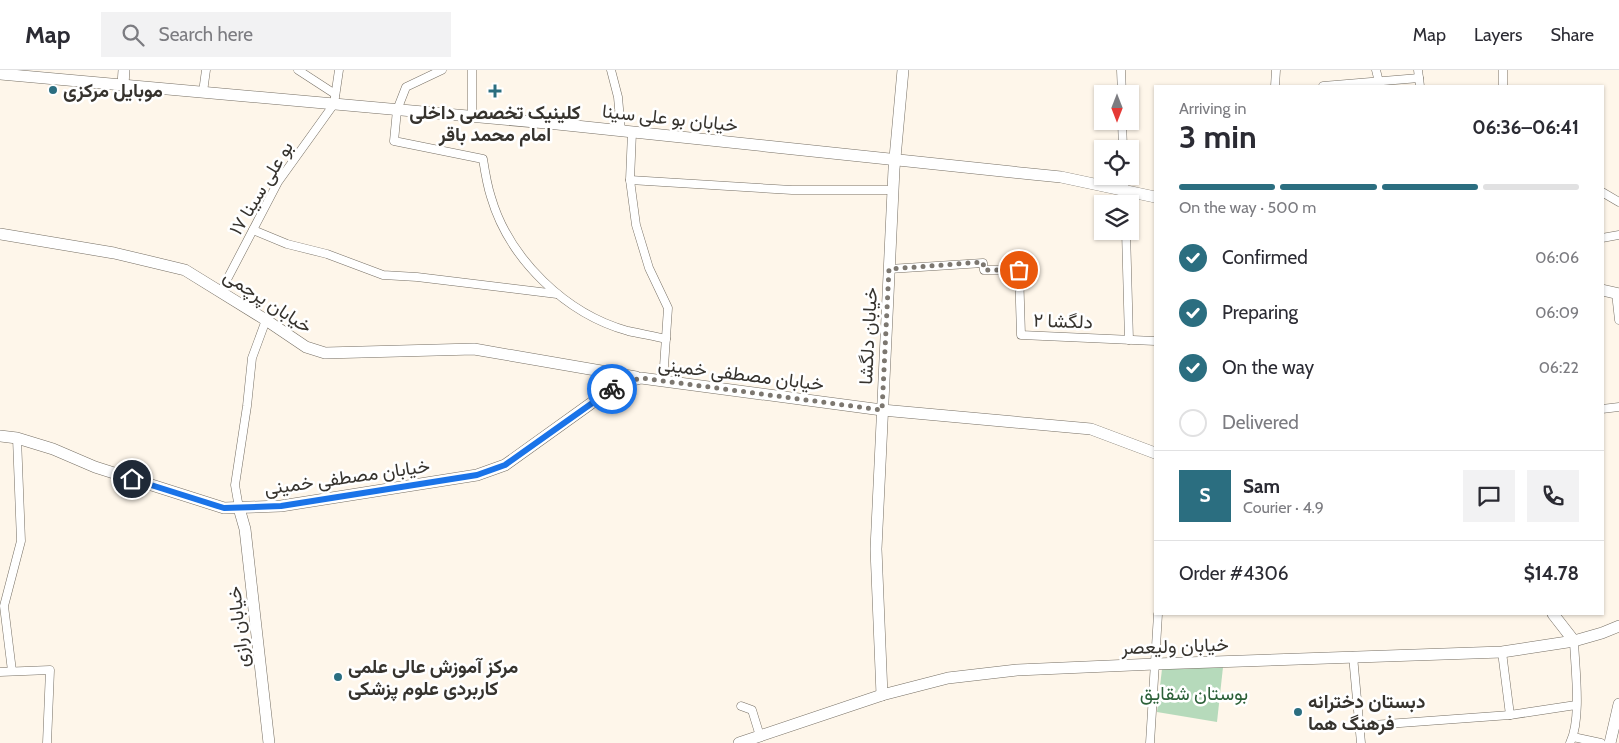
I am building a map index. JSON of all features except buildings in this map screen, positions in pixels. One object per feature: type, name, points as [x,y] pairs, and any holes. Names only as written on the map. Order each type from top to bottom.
[{"type":"street","points":[[123,85],[124,70]]},
{"type":"street","points":[[203,92],[206,70]]},
{"type":"street","points":[[298,70],[335,99]]},
{"type":"street","points":[[335,99],[339,70]]},
{"type":"street","points":[[441,70],[406,87],[397,110],[394,141],[482,159],[491,198],[507,234],[529,266],[558,294],[591,316],[627,331],[666,339]]},
{"type":"street","points":[[472,70],[472,116]]},
{"type":"street","points":[[611,70],[627,131],[634,217],[649,268],[668,308],[663,381]]},
{"type":"street","name":"خیابان دلگشا","points":[[882,695],[876,549],[893,190],[902,70]]},
{"type":"street","points":[[1121,70],[1122,85]]},
{"type":"street","points":[[1275,85],[1276,70]]},
{"type":"street","points":[[1376,70],[1379,82]]},
{"type":"street","points":[[1502,70],[1503,85]]},
{"type":"street","name":"خیابان بو علی سینا","points":[[0,74],[203,92],[335,99],[397,110],[627,131],[1061,177],[1154,197]]},
{"type":"street","points":[[1345,85],[1419,78]]},
{"type":"street","name":"بو علی سینا ۱۷","points":[[220,291],[278,182],[335,99]]},
{"type":"street","points":[[630,180],[792,190],[893,190]]},
{"type":"street","points":[[1124,185],[1124,195]]},
{"type":"street","points":[[1604,193],[1619,202]]},
{"type":"street","points":[[253,230],[287,244],[328,254],[383,275],[417,277],[558,294]]},
{"type":"street","name":"خیابان پرچمی","points":[[0,234],[114,254],[185,270],[306,347],[325,353],[474,349],[641,378]]},
{"type":"street","points":[[1604,238],[1619,235]]},
{"type":"street","points":[[1126,240],[1129,340]]},
{"type":"street","name":"دلگشا ۲","points":[[889,269],[983,262],[984,270],[1019,270],[1021,335],[1154,341]]},
{"type":"street","points":[[1604,290],[1618,293],[1619,320]]},
{"type":"street","points":[[239,508],[235,485],[252,358],[266,320]]},
{"type":"street","name":"خیابان مصطفی خمینی","points":[[0,436],[17,438],[53,449],[104,470],[224,508],[281,506],[477,475],[505,465],[618,384],[641,378],[882,410],[1091,429],[1154,453]]},
{"type":"street","points":[[1604,409],[1619,406]]},
{"type":"street","points":[[12,671],[4,606],[21,541],[17,438]]},
{"type":"street","name":"خیابان رازی","points":[[239,508],[245,529],[269,743]]},
{"type":"street","points":[[1150,743],[1158,615]]},
{"type":"street","points":[[1554,615],[1574,641],[1576,705],[1572,740],[1601,743]]},
{"type":"street","name":"خیابان ولیعصر","points":[[739,743],[882,695],[948,678],[1017,670],[1353,656],[1502,652],[1574,641],[1602,634],[1619,626]]},
{"type":"street","points":[[1502,652],[1510,715]]},
{"type":"street","points":[[1353,656],[1361,743]]},
{"type":"street","points":[[0,672],[50,670],[47,743]]},
{"type":"street","points":[[1610,743],[1619,704]]},
{"type":"street","points":[[1359,726],[1510,715],[1576,705]]},
{"type":"street","points":[[741,706],[752,710],[760,736]]},
{"type":"green space","name":"بوستان شقایق","points":[[1223,667],[1217,722],[1157,712],[1162,669]]},
{"type":"way so far","points":[[612,389],[618,384],[641,378],[882,410],[889,269],[983,262],[984,270],[1019,270]]},
{"type":"place","name":"موبایل مرکزی","points":[[53,90]]},
{"type":"place","name":"کلینیک تخصصی داخلی امام محمد باقر","points":[[495,91]]},
{"type":"place","name":"مرکز آموزش عالی علمی کاربردی علوم پزشکی","points":[[338,677]]},
{"type":"place","name":"دبستان دخترانه فرهنگ هما","points":[[1298,712]]},
{"type":"route","points":[[132,479],[224,508],[281,506],[477,475],[505,465],[612,389]]}]
